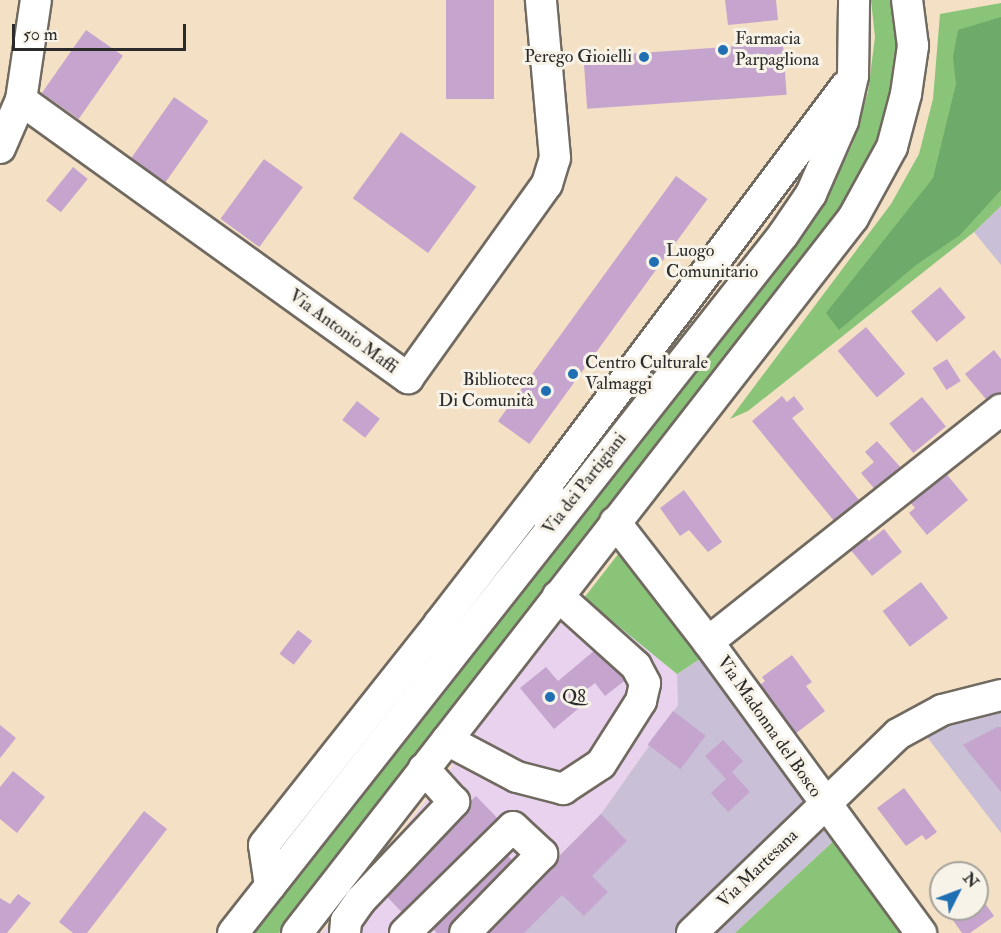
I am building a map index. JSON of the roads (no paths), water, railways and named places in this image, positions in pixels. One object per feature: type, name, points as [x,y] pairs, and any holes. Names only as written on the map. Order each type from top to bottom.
[{"type":"street","points":[[0,148],[21,100],[36,0]]},
{"type":"street","name":"Via Antonio Maffi","points":[[21,100],[408,378],[547,184],[555,158],[541,0]]},
{"type":"street","name":"Via dei Partigiani","points":[[233,933],[783,235],[811,194],[843,121],[853,76],[854,0]]},
{"type":"street","points":[[297,933],[853,218],[874,185],[892,147],[906,94],[912,46],[907,0]]},
{"type":"street","points":[[270,886],[264,845],[548,483],[853,76]]},
{"type":"street","points":[[708,642],[1001,410]]},
{"type":"street","points":[[548,483],[550,528]]},
{"type":"street","name":"Via Madonna del Bosco","points":[[615,522],[708,642],[824,805],[921,933]]},
{"type":"street","points":[[447,740],[517,777],[563,789],[601,764],[641,701],[645,683],[636,666],[558,596]]},
{"type":"street","points":[[439,624],[447,660]]},
{"type":"street","name":"Via Martesana","points":[[692,933],[879,750],[919,720],[1001,695]]},
{"type":"street","points":[[345,933],[346,921],[360,901],[454,802],[424,769]]},
{"type":"street","points":[[405,933],[513,827],[542,854],[465,933]]},
{"type":"place","name":"Farmacia Parpagliona","points":[[723,50]]},
{"type":"place","name":"Perego Gioielli","points":[[644,57]]},
{"type":"place","name":"Luogo Comunitario","points":[[654,262]]},
{"type":"place","name":"Centro Culturale Valmaggi","points":[[573,374]]},
{"type":"place","name":"Biblioteca Di Comunità","points":[[546,391]]},
{"type":"place","name":"Q8","points":[[550,697]]}]
